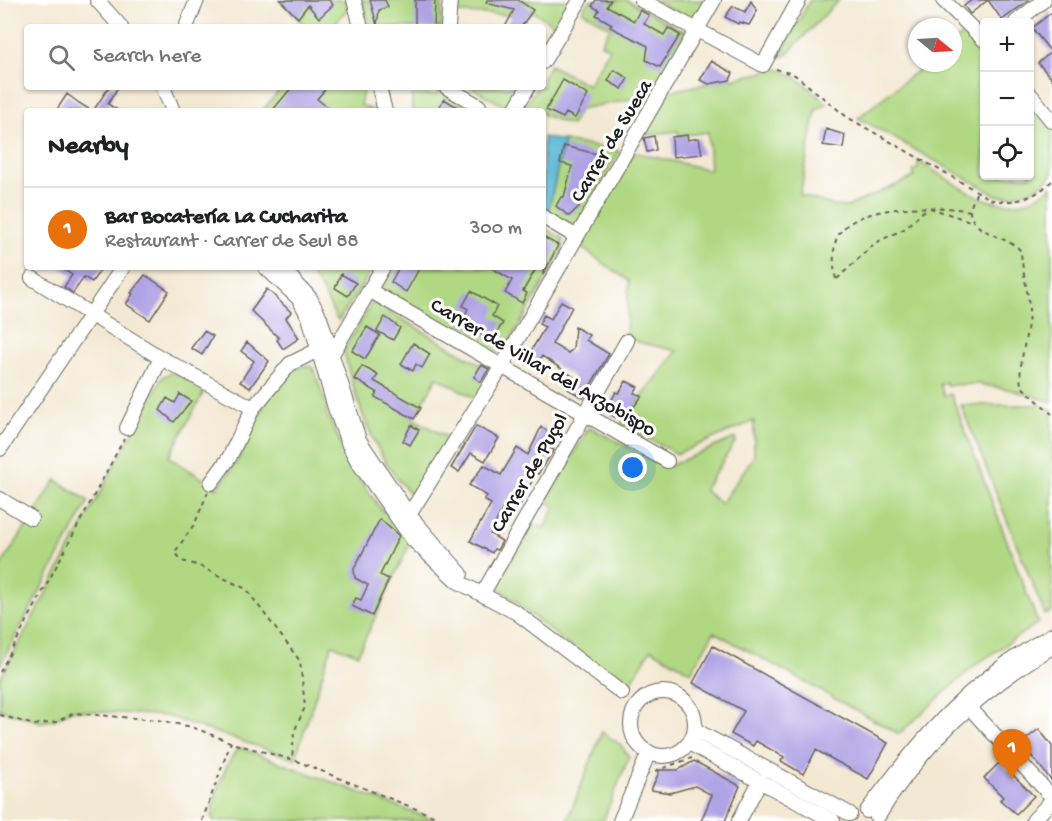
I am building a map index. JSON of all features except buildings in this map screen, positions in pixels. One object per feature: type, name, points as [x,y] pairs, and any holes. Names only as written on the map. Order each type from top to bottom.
[{"type":"street","points":[[97,0],[118,24]]},
{"type":"street","points":[[187,24],[197,0]]},
{"type":"street","points":[[354,0],[361,24]]},
{"type":"street","points":[[448,24],[450,0]]},
{"type":"street","points":[[546,57],[580,0]]},
{"type":"street","points":[[641,0],[763,65],[799,0]]},
{"type":"street","name":"Carrer de Sueca","points":[[409,515],[502,366],[699,32],[714,0]]},
{"type":"street","points":[[943,0],[980,36]]},
{"type":"street","points":[[1021,18],[1044,0]]},
{"type":"street","points":[[165,90],[172,108]]},
{"type":"street","points":[[380,90],[384,108]]},
{"type":"street","points":[[451,90],[479,108]]},
{"type":"street","points":[[516,108],[526,90]]},
{"type":"street","points":[[1034,100],[1052,121]]},
{"type":"street","points":[[546,219],[577,237]]},
{"type":"street","points":[[0,449],[121,270]]},
{"type":"street","points":[[268,270],[299,299],[309,317],[335,408],[358,462],[413,540],[457,581],[517,613],[622,693],[633,710]]},
{"type":"street","points":[[284,270],[310,298],[320,318],[359,440],[409,515],[458,572],[483,593]]},
{"type":"street","points":[[331,356],[381,270]]},
{"type":"street","points":[[32,278],[161,358],[253,408]]},
{"type":"street","name":"Carrer de Villar del Arzobispo","points":[[369,290],[667,461]]},
{"type":"street","name":"Carrer de Puçol","points":[[483,593],[627,341]]},
{"type":"street","points":[[211,483],[229,458],[253,408],[290,364],[318,350]]},
{"type":"street","points":[[127,428],[161,358]]},
{"type":"street","points":[[0,499],[31,519]]},
{"type":"street","points":[[875,816],[915,748],[956,703],[1014,657],[1052,635]]},
{"type":"street","points":[[692,736],[848,818],[875,816],[918,760],[968,706],[1022,664],[1052,647]]},
{"type":"street","points":[[692,736],[670,756],[658,756],[643,750],[632,735],[630,721],[633,710],[643,698],[664,691],[677,694],[688,703],[693,712],[692,736],[706,753],[833,821]]},
{"type":"street","points":[[622,693],[643,698]]},
{"type":"street","points":[[968,706],[1052,798],[1033,821]]},
{"type":"street","points":[[620,821],[649,752]]},
{"type":"street","points":[[739,821],[760,781]]},
{"type":"path","points":[[763,65],[795,75],[847,117],[976,193],[992,200],[1013,202],[1025,200],[1052,181]]},
{"type":"path","points":[[976,193],[970,211],[975,222],[983,230],[1015,244],[1021,251],[1029,313],[1024,359],[1019,372],[1021,386],[1052,414]]},
{"type":"path","points":[[928,207],[904,229],[875,243],[836,279],[833,268],[838,235],[854,219],[902,208],[928,207],[970,211]]},
{"type":"path","points":[[928,207],[975,222]]},
{"type":"path","points":[[0,672],[94,499],[127,428]]},
{"type":"path","points":[[211,483],[195,524],[175,552],[182,561],[197,564],[246,589],[300,661],[304,707],[294,732],[292,760]]},
{"type":"path","points":[[0,715],[45,726],[74,713],[158,720],[192,727],[231,742],[292,760],[446,821]]},
{"type":"path","points":[[202,821],[231,742]]},
{"type":"path","points":[[641,769],[651,772],[706,753]]},
{"type":"green space","points":[[280,0],[346,0],[348,8],[335,24],[303,24]]},
{"type":"green space","points":[[362,0],[442,0],[441,24],[369,24]]},
{"type":"green space","points":[[458,0],[571,0],[555,26],[533,11],[528,16],[516,8],[512,15],[458,13]]},
{"type":"green space","points":[[589,0],[627,0],[685,32],[687,37],[653,95],[580,109],[571,125],[546,116],[546,108],[525,108],[535,90],[546,90],[546,72],[550,65],[588,85],[610,49],[601,44],[610,27],[582,11]]},
{"type":"green space","points":[[654,0],[708,0],[697,19],[692,21]]},
{"type":"green space","points":[[810,0],[839,0],[784,57],[780,56]]},
{"type":"green space","points":[[967,31],[980,46],[980,180],[1034,180],[1034,107],[1052,127],[1052,175],[1034,189],[998,196],[858,118],[916,72],[962,72],[962,35]]},
{"type":"green space","points":[[772,68],[795,77],[827,104],[816,110],[800,195],[834,206],[847,207],[914,177],[913,171],[918,169],[918,161],[968,191],[984,199],[1000,203],[1017,203],[1034,198],[1052,186],[1052,402],[1012,390],[978,384],[947,385],[946,382],[940,384],[944,396],[951,394],[1038,623],[974,666],[899,734],[714,632],[691,672],[651,649],[629,686],[567,644],[496,586],[533,523],[544,528],[555,507],[546,501],[589,427],[667,467],[735,438],[736,441],[704,490],[721,504],[754,456],[754,421],[677,454],[621,424],[677,351],[638,342],[626,336],[629,281],[579,246],[634,152],[710,170],[708,132],[679,136],[678,131],[643,135],[670,91],[761,73]]},
{"type":"green space","points":[[280,90],[363,90],[360,105],[368,108],[264,108]]},
{"type":"green space","points":[[440,90],[467,108],[412,108],[412,95],[436,95]]},
{"type":"green space","points":[[475,90],[516,90],[506,107]]},
{"type":"green space","points":[[564,141],[620,151],[578,225],[570,224],[548,212]]},
{"type":"green space","points":[[546,229],[562,238],[564,248],[505,350],[496,353],[382,288],[391,270],[546,270]]},
{"type":"green space","points":[[307,270],[372,270],[339,320],[319,285]]},
{"type":"green space","points":[[372,302],[492,371],[476,399],[437,377],[414,419],[452,440],[414,497],[388,466],[369,430],[344,351]]},
{"type":"green space","points":[[305,366],[312,367],[314,370],[327,407],[326,412],[354,471],[383,512],[385,509],[411,541],[358,654],[332,645],[295,759],[167,716],[71,710],[53,720],[41,722],[0,710],[0,679],[163,376],[173,372],[205,390],[169,457],[217,488],[237,462],[272,392],[293,371]]},
{"type":"green space","points":[[961,405],[1039,405],[1052,409],[1052,612],[1045,615]]},
{"type":"green space","points":[[56,480],[89,501],[0,665],[0,567]]},
{"type":"green space","points":[[602,732],[621,745],[629,757],[603,821],[567,821]]},
{"type":"green space","points":[[241,748],[436,821],[213,821],[213,805],[220,782],[230,759]]},
{"type":"water","points":[[546,138],[564,141],[548,212],[546,211]]},
{"type":"place","name":"Bar Bocatería La Cucharita","points":[[1012,779]]}]
